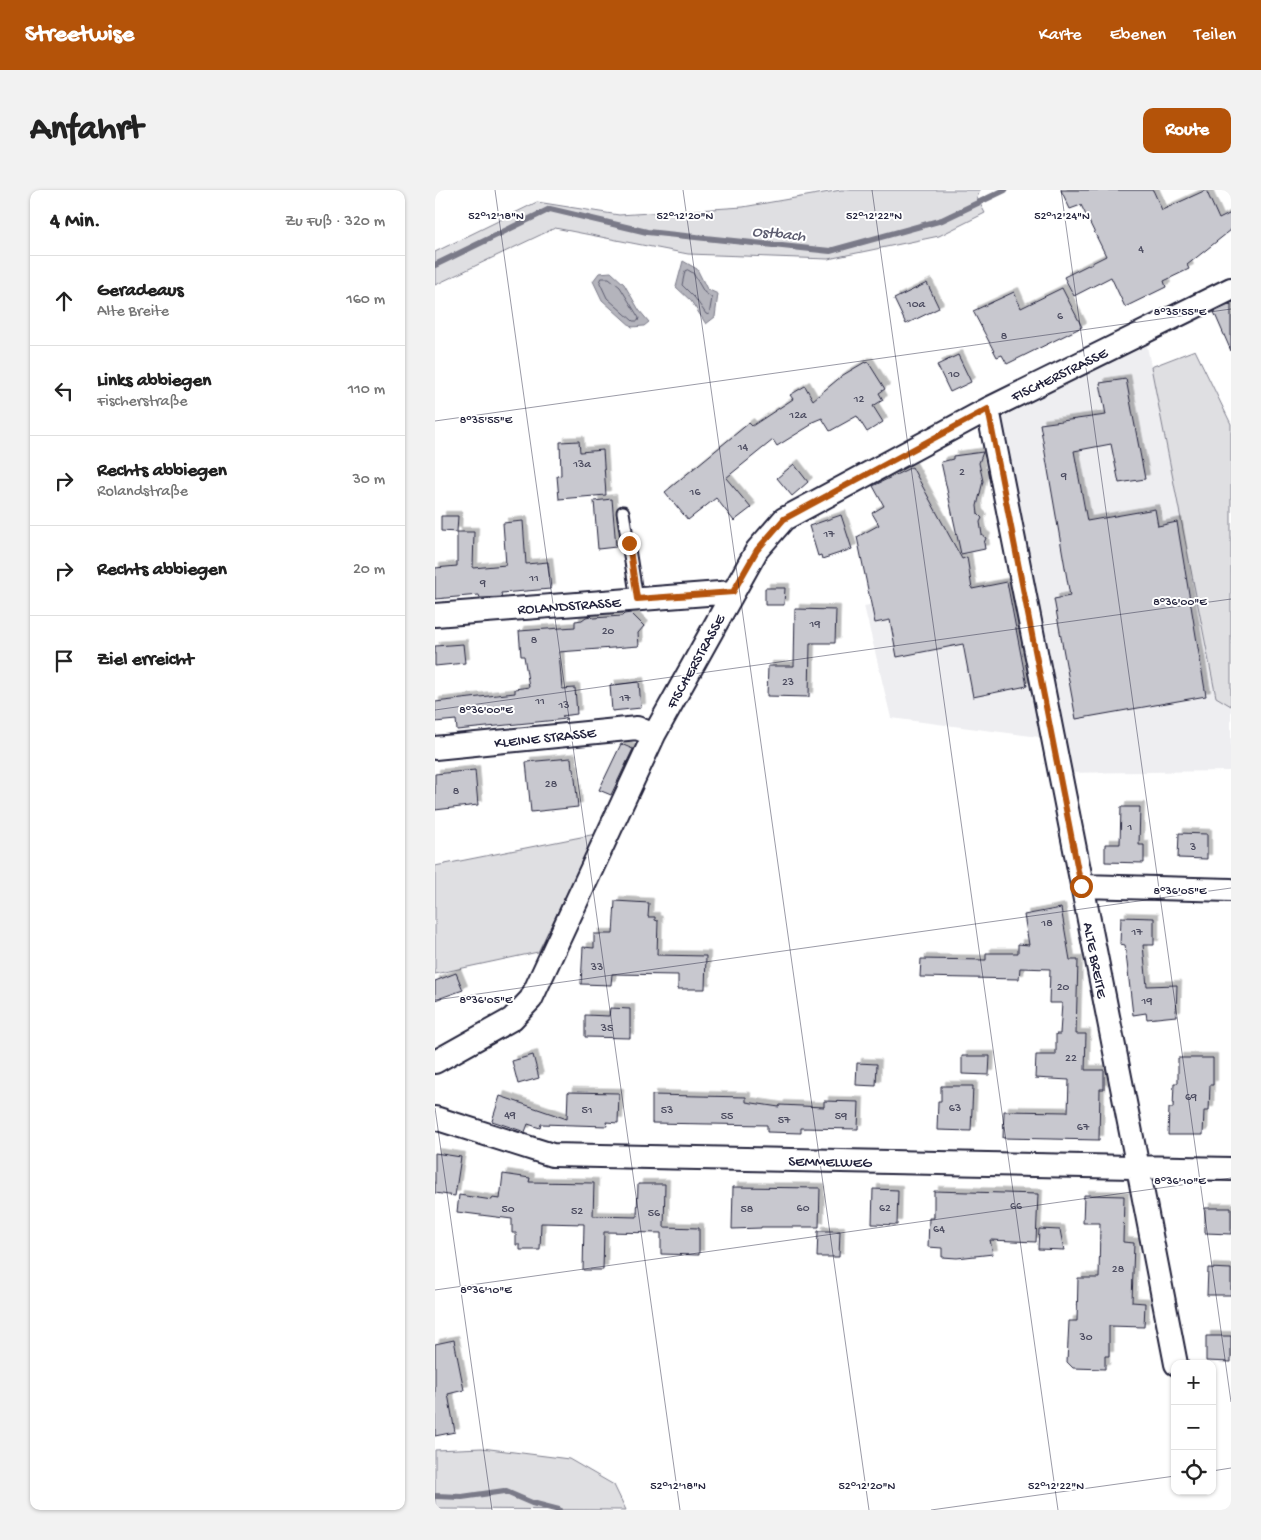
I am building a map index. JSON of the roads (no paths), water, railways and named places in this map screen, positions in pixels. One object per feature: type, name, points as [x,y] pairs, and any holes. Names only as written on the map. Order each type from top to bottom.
[{"type":"street","name":"FISCHERSTRASSE","points":[[435,1062],[512,1019],[531,999],[654,735],[757,550],[784,519],[988,409],[1231,289]]},
{"type":"street","name":"ALTE BREITE","points":[[988,409],[1081,886],[1139,1168],[1174,1360]]},
{"type":"street","name":"ROLANDSTRASSE","points":[[435,615],[733,592]]},
{"type":"street","name":"KLEINE STRASSE","points":[[435,748],[637,728],[654,735]]},
{"type":"street","points":[[1081,886],[1231,890]]},
{"type":"street","name":"SEMMELWEG","points":[[435,1118],[552,1155],[1231,1169]]},
{"type":"lane","points":[[623,512],[637,599]]},
{"type":"water","points":[[683,261],[697,269],[707,289],[718,294],[715,317],[706,324],[691,301],[676,287]]},
{"type":"water","points":[[611,272],[624,284],[639,310],[649,322],[644,326],[632,327],[602,300],[593,281],[599,273]]},
{"type":"waterway","name":"Ostbach","points":[[435,265],[550,209],[647,232],[830,251],[942,220],[1005,190]]},
{"type":"waterway","points":[[435,1496],[462,1497],[504,1491],[532,1503],[559,1510]]}]
